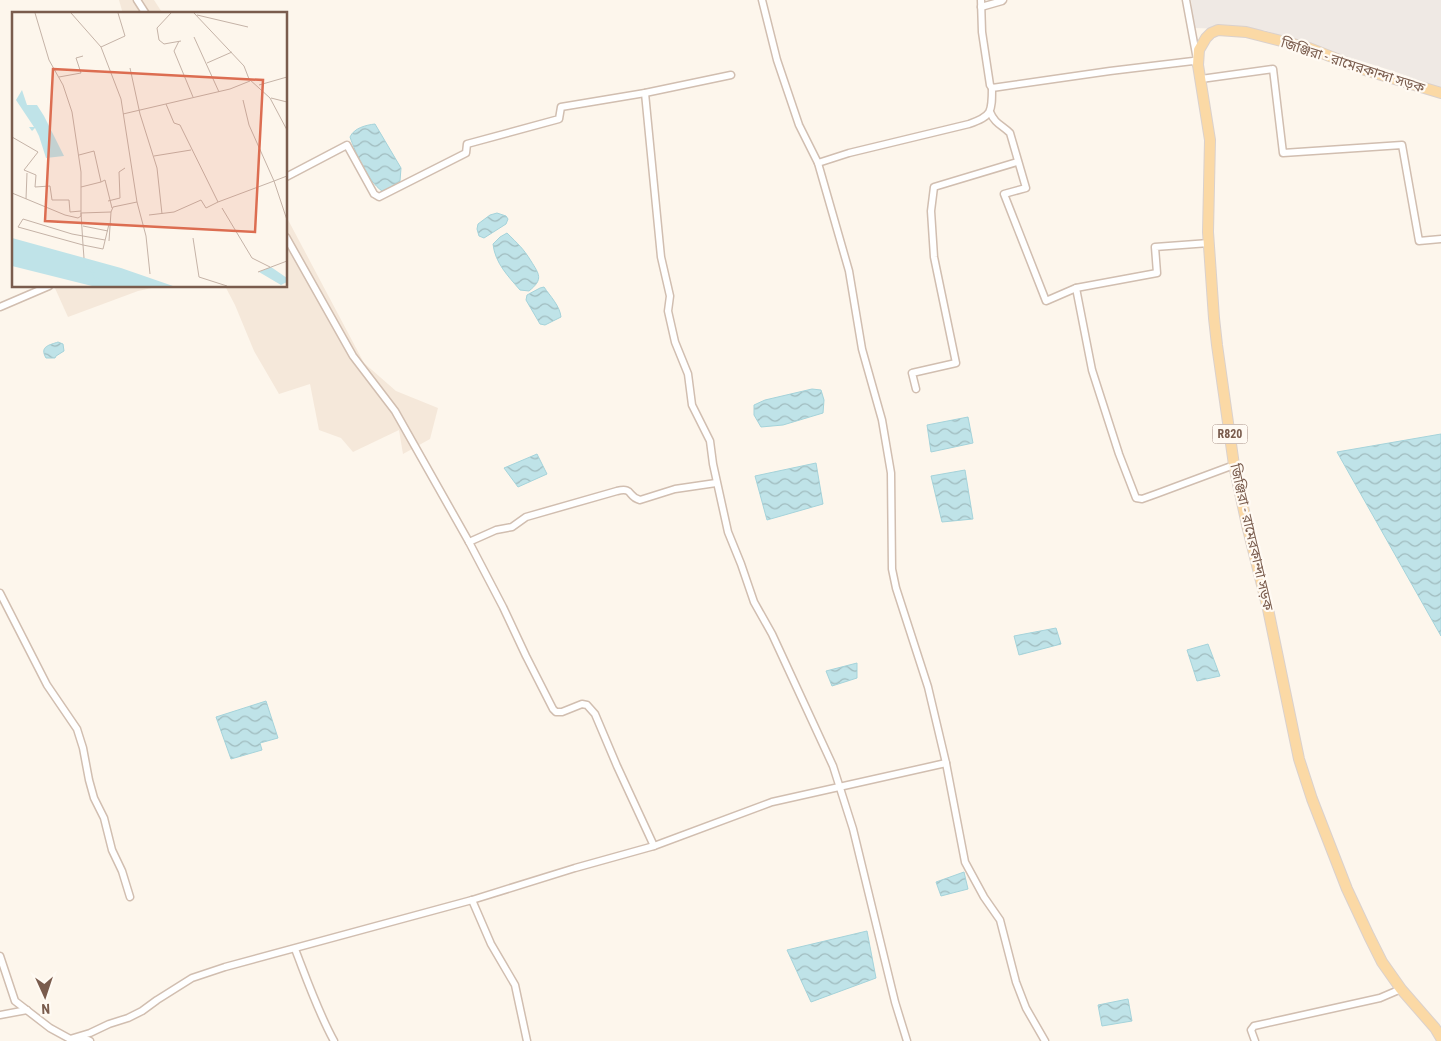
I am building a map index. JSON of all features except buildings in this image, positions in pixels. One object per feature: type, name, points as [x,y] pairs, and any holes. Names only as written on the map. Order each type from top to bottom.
[{"type":"main road","name":"জিঞ্জিরা - রামেরকান্দা সড়ক","points":[[1441,93],[1365,70],[1309,48],[1246,32],[1218,30],[1211,33],[1202,43],[1199,50],[1198,65],[1210,140],[1209,243],[1214,318],[1234,466],[1268,609],[1299,758],[1312,799],[1347,889],[1382,962],[1400,989],[1435,1028],[1441,1038]]},
{"type":"street","points":[[137,0],[145,12]]},
{"type":"street","points":[[762,0],[776,60],[799,125],[818,164],[849,271],[862,349],[882,420],[890,474],[892,569],[896,588],[928,687],[946,763],[965,862],[984,897],[1000,920],[1016,982],[1026,1008],[1045,1041]]},
{"type":"street","points":[[1003,0],[1002,2],[981,3],[982,32],[992,88],[990,112],[996,123],[1010,133],[1026,188],[1004,194],[1046,301],[1076,288],[1157,274],[1156,246],[1209,243]]},
{"type":"street","points":[[1186,0],[1198,65]]},
{"type":"street","points":[[992,88],[1193,61],[1198,65]]},
{"type":"street","points":[[1201,79],[1273,69],[1283,153],[1402,145],[1419,241],[1441,239]]},
{"type":"street","points":[[288,176],[347,145],[374,194],[379,196],[466,153],[468,144],[559,118],[560,107],[645,93],[731,75]]},
{"type":"street","points":[[645,93],[660,257],[670,296],[668,311],[675,342],[688,374],[692,404],[710,441],[716,483],[728,532],[754,602],[775,642],[833,766],[853,829],[890,983],[907,1041]]},
{"type":"street","points":[[818,164],[849,153],[969,124],[984,119],[990,112]]},
{"type":"street","points":[[916,389],[912,373],[956,363],[934,257],[930,211],[934,187],[1017,162]]},
{"type":"street","points":[[288,241],[352,356],[395,411],[469,542],[553,709],[556,712],[562,712],[582,704],[587,705],[595,714],[654,846]]},
{"type":"street","points":[[0,307],[44,288]]},
{"type":"street","points":[[1076,288],[1092,370],[1119,454],[1136,498],[1149,497],[1234,466]]},
{"type":"street","points":[[469,542],[496,530],[512,527],[526,517],[625,489],[634,498],[640,500],[675,489],[716,483]]},
{"type":"street","points":[[0,593],[47,684],[77,729],[83,748],[88,780],[104,818],[112,850],[122,870],[130,897]]},
{"type":"street","points":[[70,1039],[128,1018],[192,978],[226,967],[472,900],[654,846],[772,802],[946,763]]},
{"type":"street","points":[[472,900],[491,944],[515,985],[527,1041]]},
{"type":"street","points":[[295,949],[323,1020],[334,1041]]},
{"type":"street","points":[[0,956],[15,1001],[50,1028],[70,1039],[90,1041]]},
{"type":"street","points":[[1255,1041],[1251,1030],[1254,1026],[1380,998],[1400,989]]},
{"type":"street","points":[[0,1015],[27,1010]]},
{"type":"shaded area","points":[[119,0],[154,0],[162,12],[122,12]]},
{"type":"shaded area","points":[[1191,0],[1441,0],[1441,88],[1264,30],[1194,28]]},
{"type":"shaded area","points":[[288,220],[364,363],[396,391],[438,408],[430,439],[403,454],[399,430],[353,452],[341,438],[319,430],[310,384],[279,394],[254,351],[226,288],[288,288]]},
{"type":"shaded area","points":[[55,288],[152,288],[138,291],[68,317]]},
{"type":"water","points":[[375,124],[401,168],[400,181],[382,191],[367,174],[350,137],[357,129]]},
{"type":"water","points":[[497,213],[506,216],[508,219],[506,224],[484,238],[479,236],[478,224],[490,215]]},
{"type":"water","points":[[507,233],[520,246],[538,273],[537,283],[529,291],[520,290],[496,257],[493,244]]},
{"type":"water","points":[[544,287],[557,305],[561,317],[545,325],[540,324],[526,300],[527,295]]},
{"type":"water","points":[[58,342],[63,344],[64,351],[55,358],[46,358],[44,354],[45,348]]},
{"type":"water","points":[[812,389],[821,390],[824,400],[823,413],[783,425],[761,427],[754,415],[754,405],[765,400]]},
{"type":"water","points":[[968,417],[973,443],[931,452],[927,425]]},
{"type":"water","points":[[1441,434],[1441,636],[1337,452]]},
{"type":"water","points":[[537,454],[547,474],[518,487],[504,468]]},
{"type":"water","points":[[816,463],[823,504],[767,520],[755,476]]},
{"type":"water","points":[[965,470],[973,519],[942,522],[931,476]]},
{"type":"water","points":[[1056,628],[1061,644],[1019,655],[1014,636]]},
{"type":"water","points":[[1208,644],[1220,676],[1197,681],[1187,650]]},
{"type":"water","points":[[857,663],[857,678],[832,686],[826,671]]},
{"type":"water","points":[[266,701],[278,738],[260,743],[262,750],[231,759],[216,717]]},
{"type":"water","points":[[964,872],[968,889],[941,896],[936,882]]},
{"type":"water","points":[[867,931],[876,978],[811,1002],[787,950]]},
{"type":"water","points":[[1128,999],[1132,1021],[1102,1026],[1098,1005]]}]
